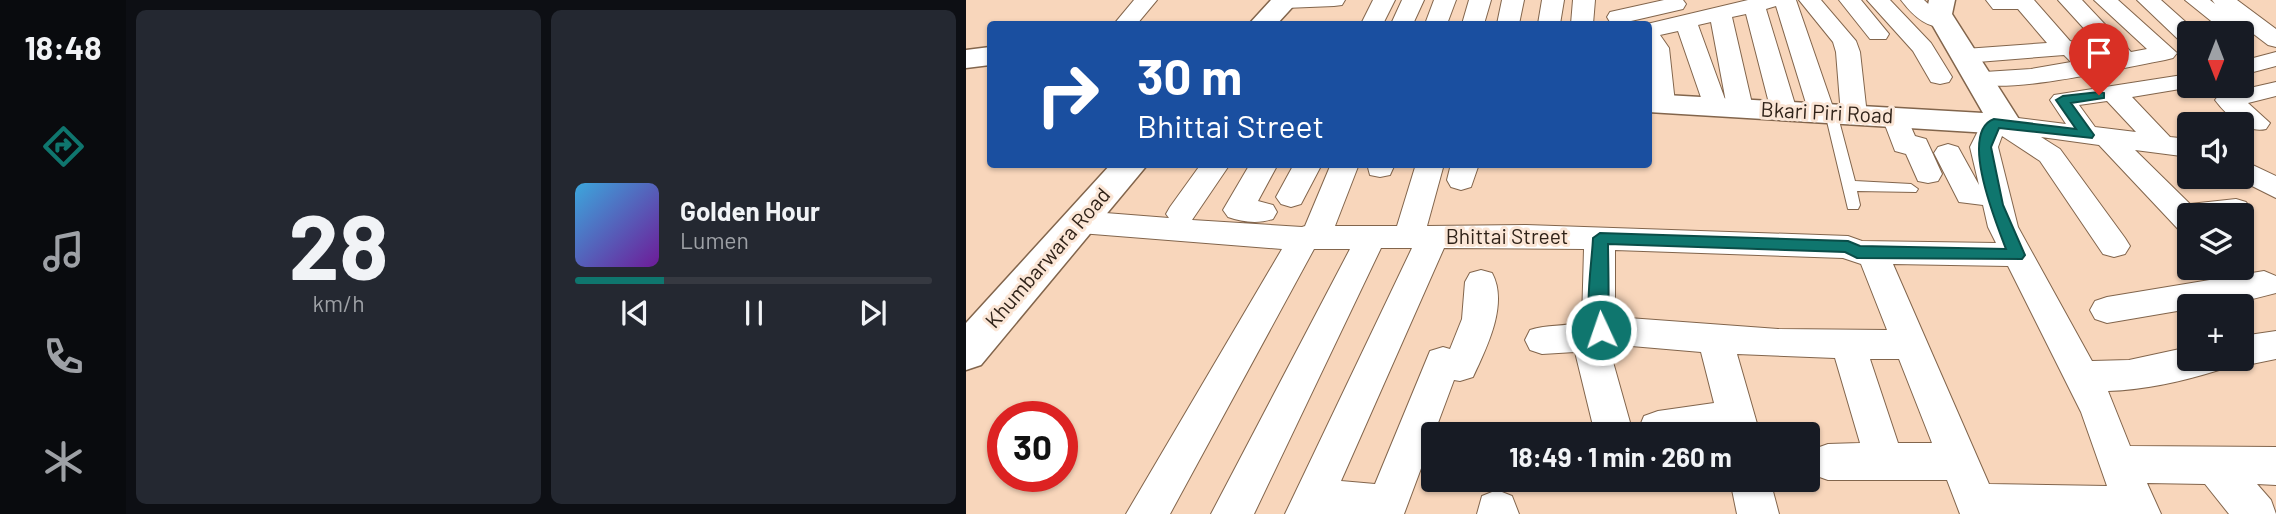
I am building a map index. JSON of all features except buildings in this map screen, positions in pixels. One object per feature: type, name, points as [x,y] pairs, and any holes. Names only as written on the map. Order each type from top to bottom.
[{"type":"street","points":[[1128,21],[1146,0]]},
{"type":"street","points":[[1265,21],[1285,1],[1334,0]]},
{"type":"street","points":[[1374,21],[1384,0]]},
{"type":"street","points":[[1403,21],[1413,0]]},
{"type":"street","points":[[1437,21],[1445,0]]},
{"type":"street","points":[[1474,21],[1480,0]]},
{"type":"street","points":[[1509,21],[1513,0]]},
{"type":"street","points":[[1582,21],[1584,0]]},
{"type":"street","points":[[1785,0],[1836,114]]},
{"type":"street","points":[[1810,0],[1844,41],[1848,52],[1836,114]]},
{"type":"street","points":[[1850,0],[1878,34]]},
{"type":"street","points":[[1878,0],[1917,41],[1940,77]]},
{"type":"street","points":[[1912,0],[1957,39],[2031,76],[2165,53],[2105,0]]},
{"type":"street","points":[[1997,0],[2001,4],[2024,3],[2032,8],[2043,26],[2064,48]]},
{"type":"street","points":[[2069,0],[2092,20],[2102,31],[2106,41],[2126,60]]},
{"type":"street","points":[[2148,0],[2177,26]]},
{"type":"street","points":[[2196,0],[2253,18]]},
{"type":"street","points":[[2223,0],[2253,18],[2276,55],[2254,63]]},
{"type":"street","points":[[1550,21],[1558,1]]},
{"type":"street","points":[[1617,14],[1685,6],[1720,13],[1765,3],[1784,111]]},
{"type":"street","points":[[1652,29],[1685,6]]},
{"type":"street","points":[[1685,6],[1728,107]]},
{"type":"street","points":[[1720,13],[1728,107]]},
{"type":"street","points":[[1652,39],[1657,48],[1655,103]]},
{"type":"street","points":[[1917,41],[1957,39],[2070,48],[2089,66]]},
{"type":"street","points":[[1957,39],[2000,124],[2050,155],[2113,246]]},
{"type":"street","points":[[966,59],[987,56]]},
{"type":"street","points":[[2177,83],[2063,100],[2097,136],[2177,209]]},
{"type":"street","points":[[2258,122],[2228,100],[2276,89]]},
{"type":"street","points":[[2114,93],[2157,143]]},
{"type":"street","name":"Bkari Piri Road","points":[[1655,103],[2000,124]]},
{"type":"street","points":[[1895,117],[1905,145],[1916,145],[1920,182]]},
{"type":"street","points":[[2000,124],[2177,146]]},
{"type":"street","points":[[1872,253],[1979,509],[2139,510],[2117,464],[2099,410],[2003,227],[1984,147],[2000,124]]},
{"type":"street","points":[[2157,143],[2177,139]]},
{"type":"street","points":[[1948,153],[1969,195],[1994,195]]},
{"type":"street","points":[[2254,157],[2276,161]]},
{"type":"street","name":"Khumbarwara Road","points":[[966,352],[1127,168]]},
{"type":"street","points":[[1181,214],[1213,168]]},
{"type":"street","points":[[1262,168],[1238,210],[1262,212]]},
{"type":"street","points":[[1292,197],[1306,168]]},
{"type":"street","points":[[1147,514],[1311,237],[1343,168]]},
{"type":"street","points":[[1430,168],[1421,237],[1309,506],[1387,505],[1443,362],[1460,366],[1479,319],[1481,282]]},
{"type":"street","points":[[2254,176],[2276,188]]},
{"type":"street","name":"Bhittai Street","points":[[1080,222],[1275,238],[1600,238],[1848,247],[1857,252],[1872,253],[2017,255]]},
{"type":"street","points":[[1232,514],[1371,237]]},
{"type":"street","points":[[1600,238],[1598,316],[1594,332],[1612,422]]},
{"type":"street","points":[[2107,310],[2265,284]]},
{"type":"street","points":[[1542,340],[1569,340],[1594,332],[1912,345]]},
{"type":"street","points":[[1714,338],[1738,422]]},
{"type":"street","points":[[1849,344],[1885,462]]},
{"type":"street","points":[[2083,377],[2129,375],[2177,365]]},
{"type":"street","points":[[1828,462],[1959,461]]},
{"type":"street","points":[[2117,464],[2276,466]]},
{"type":"street","points":[[2216,466],[2256,514]]},
{"type":"street","points":[[1753,492],[1758,514]]},
{"type":"lane","points":[[1836,114],[1853,205]]},
{"type":"lane","points":[[1848,186],[1920,182]]},
{"type":"route","points":[[1601,330],[1598,316],[1600,238],[1848,247],[1857,252],[2017,255],[1996,205],[1992,175],[1984,147],[1994,123],[2087,135],[2063,100],[2099,95]]}]
